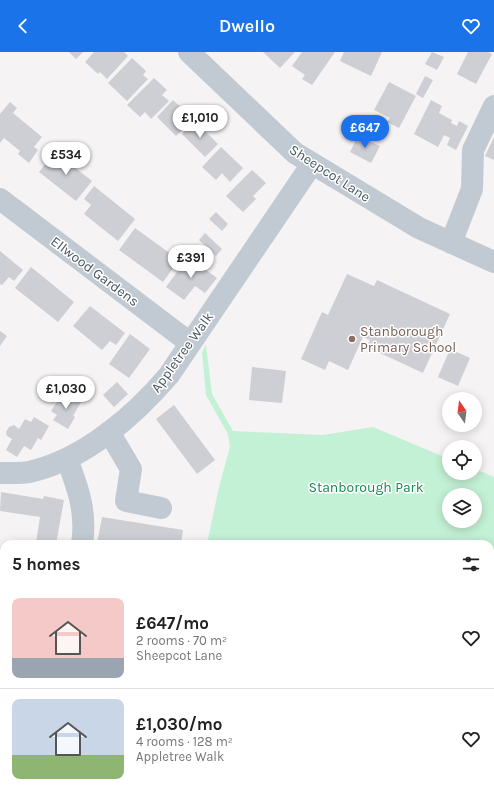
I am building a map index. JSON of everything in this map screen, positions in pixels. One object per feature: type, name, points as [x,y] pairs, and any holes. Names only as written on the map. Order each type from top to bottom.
[{"type":"street","name":"Sheepcot Lane","points":[[189,52],[296,153],[419,228],[494,262]]},
{"type":"street","points":[[451,243],[472,189],[472,150],[494,106]]},
{"type":"street","name":"Appletree Walk","points":[[0,473],[33,471],[67,459],[109,432],[152,395],[169,375],[312,164]]},
{"type":"street","name":"Ellwood Gardens","points":[[0,199],[190,343]]},
{"type":"street","points":[[109,432],[131,469],[126,501],[161,508]]},
{"type":"street","points":[[67,459],[82,500],[84,532],[83,540]]},
{"type":"green space","name":"Stanborough Park","points":[[206,345],[212,394],[233,431],[323,435],[373,427],[442,456],[442,480],[482,480],[482,472],[494,477],[494,540],[208,540],[219,487],[230,447],[228,434],[206,395],[202,352]]},
{"type":"building","points":[[69,52],[83,52],[76,59]]},
{"type":"building","points":[[94,52],[124,52],[128,56],[107,79],[100,72],[98,74],[85,62]]},
{"type":"building","points":[[263,52],[295,52],[280,68]]},
{"type":"building","points":[[302,52],[335,52],[312,85],[302,79],[305,75],[292,66]]},
{"type":"building","points":[[344,52],[382,52],[371,76],[340,61]]},
{"type":"building","points":[[432,52],[444,57],[437,70],[425,64]]},
{"type":"building","points":[[468,52],[488,52],[492,54],[476,84],[457,74]]},
{"type":"building","points":[[132,58],[146,71],[143,75],[148,79],[127,101],[108,83]]},
{"type":"building","points":[[425,76],[433,80],[423,98],[416,94]]},
{"type":"building","points":[[154,78],[167,90],[162,95],[169,101],[151,119],[145,112],[140,117],[127,105]]},
{"type":"building","points":[[389,82],[416,96],[399,128],[387,122],[390,118],[374,110]]},
{"type":"building","points":[[173,100],[193,119],[176,136],[157,117]]},
{"type":"building","points":[[431,100],[442,106],[439,113],[452,120],[451,123],[457,126],[459,121],[468,126],[456,150],[447,145],[450,138],[444,135],[438,147],[414,134]]},
{"type":"building","points":[[10,102],[17,108],[13,113],[42,137],[34,147],[38,150],[29,163],[18,154],[20,151],[4,138],[0,143],[0,114]]},
{"type":"building","points":[[195,121],[218,144],[205,157],[182,134]]},
{"type":"building","points":[[358,136],[380,146],[371,163],[350,152]]},
{"type":"building","points":[[494,137],[494,160],[485,156]]},
{"type":"building","points":[[221,147],[243,168],[230,182],[222,173],[216,180],[202,167]]},
{"type":"building","points":[[55,152],[92,181],[76,201],[39,172]]},
{"type":"building","points":[[252,170],[266,183],[253,196],[256,199],[243,212],[226,196]]},
{"type":"building","points":[[94,186],[135,219],[118,241],[84,214],[91,205],[84,199]]},
{"type":"building","points":[[216,212],[228,224],[222,231],[209,219]]},
{"type":"building","points":[[135,228],[179,260],[163,282],[119,250]]},
{"type":"building","points":[[205,233],[222,249],[216,256],[199,240]]},
{"type":"building","points":[[0,251],[23,270],[14,281],[9,277],[2,285],[0,284]]},
{"type":"building","points":[[188,257],[217,278],[205,293],[195,286],[184,300],[166,287]]},
{"type":"building","points":[[31,267],[74,302],[58,322],[15,288]]},
{"type":"building","points":[[347,274],[374,286],[377,280],[450,314],[423,373],[367,347],[370,340],[363,337],[348,370],[329,361],[325,370],[301,359],[322,312],[328,315]]},
{"type":"building","points":[[90,306],[125,333],[116,345],[110,341],[102,350],[73,326]]},
{"type":"building","points":[[0,331],[7,336],[0,346]]},
{"type":"building","points":[[130,334],[150,349],[129,378],[109,364]]},
{"type":"building","points":[[450,349],[470,358],[458,386],[438,377]]},
{"type":"building","points":[[252,367],[286,371],[282,403],[249,400]]},
{"type":"building","points":[[117,382],[128,394],[114,407],[103,395]]},
{"type":"building","points":[[64,391],[81,402],[68,429],[53,420],[57,415],[51,411]]},
{"type":"building","points":[[174,405],[215,460],[197,474],[156,419]]},
{"type":"building","points":[[34,417],[49,426],[41,440],[38,438],[31,450],[24,446],[17,457],[6,450],[12,439],[7,436],[6,432],[9,427],[14,425],[19,429],[25,419],[31,422]]},
{"type":"building","points":[[1,492],[43,499],[44,496],[64,500],[57,540],[36,540],[40,517],[0,511]]},
{"type":"building","points":[[102,517],[183,530],[182,540],[98,540]]},
{"type":"place","name":"Stanborough Primary School","points":[[352,339]]}]
